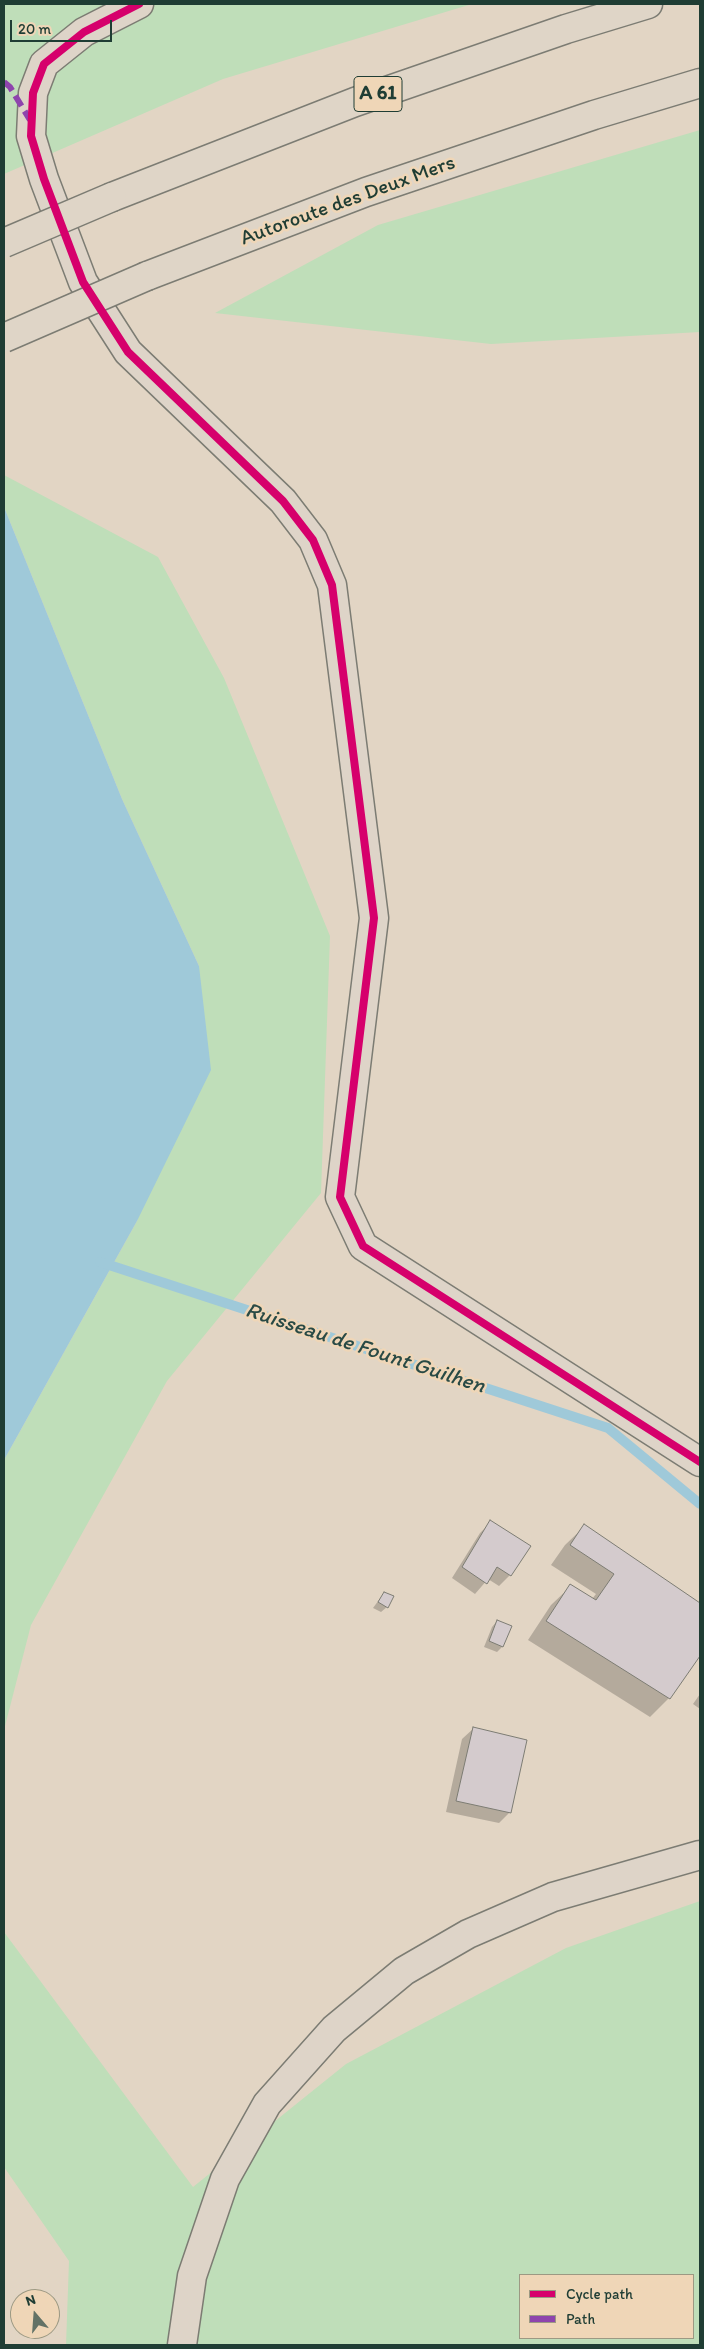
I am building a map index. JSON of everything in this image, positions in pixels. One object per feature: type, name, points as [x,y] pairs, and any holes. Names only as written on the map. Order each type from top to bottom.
[{"type":"highway","name":"A 61","points":[[4,243],[112,197],[356,102],[566,29],[648,4]]},
{"type":"highway","name":"Autoroute des Deux Mers","points":[[4,338],[147,276],[366,192],[594,114],[700,82]]},
{"type":"street","points":[[139,4],[84,32],[44,64],[33,93],[31,136],[44,178],[83,282],[128,352],[283,501],[313,540],[332,585],[374,918],[340,1197],[362,1246],[700,1462]]},
{"type":"street","points":[[182,2345],[192,2276],[225,2179],[267,2104],[334,2029],[404,1971],[468,1934],[553,1897],[700,1854]]},
{"type":"green space","points":[[4,4],[472,4],[223,79],[4,174]]},
{"type":"green space","points":[[700,130],[700,332],[491,344],[215,313],[378,225]]},
{"type":"green space","points":[[4,475],[158,557],[224,678],[330,936],[321,1193],[167,1381],[31,1625],[4,1730],[4,1460],[137,1221],[199,966],[122,799],[4,507]]},
{"type":"green space","points":[[700,1901],[700,2345],[66,2345],[69,2261],[4,2167],[4,1932],[193,2187],[346,2064],[566,1948]]},
{"type":"water","points":[[4,507],[122,799],[199,966],[211,1070],[137,1221],[4,1460]]},
{"type":"building","points":[[490,1520],[531,1546],[511,1576],[497,1567],[487,1584],[462,1567]]},
{"type":"building","points":[[584,1524],[700,1603],[700,1656],[670,1699],[546,1621],[570,1584],[596,1600],[614,1574],[570,1545]]},
{"type":"building","points":[[384,1592],[394,1596],[388,1608],[378,1602]]},
{"type":"building","points":[[497,1620],[512,1626],[503,1647],[489,1641]]},
{"type":"building","points":[[473,1727],[527,1740],[511,1813],[456,1801]]},
{"type":"waterway","name":"Ruisseau de Fount Guilhen","points":[[100,1262],[608,1428],[700,1504]]},
{"type":"marked path","points":[[4,82],[10,87],[30,120]]},
{"type":"cycle path","points":[[139,4],[84,32],[44,64],[33,93],[31,136],[44,179],[83,282],[128,352],[283,501],[313,540],[332,585],[374,918],[340,1197],[363,1246],[700,1462]]}]
